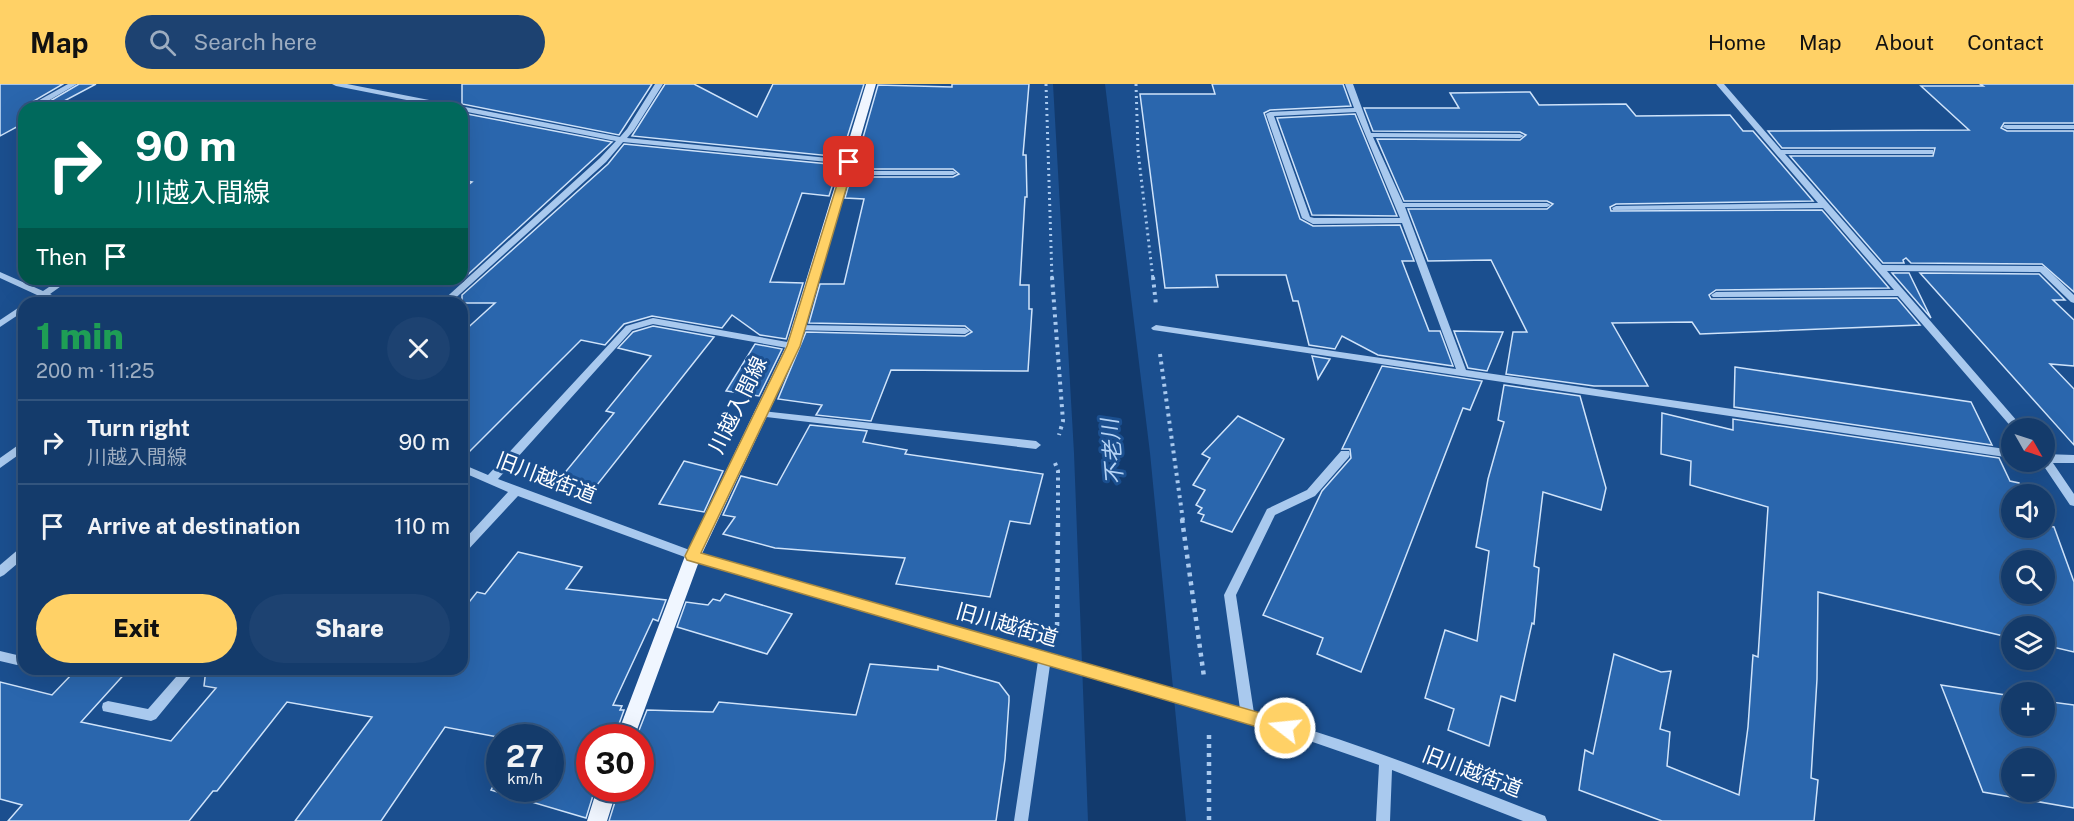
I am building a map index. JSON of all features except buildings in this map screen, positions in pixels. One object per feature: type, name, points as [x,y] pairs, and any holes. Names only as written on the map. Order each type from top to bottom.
[{"type":"main road","name":"川越入間線","points":[[630,724],[693,556],[793,346],[871,84]]},
{"type":"main road","points":[[597,821],[603,802]]},
{"type":"street","points":[[40,102],[73,84]]},
{"type":"street","points":[[336,84],[429,102]]},
{"type":"street","points":[[468,282],[622,140],[659,84]]},
{"type":"street","points":[[1348,84],[1400,205],[1462,372]]},
{"type":"street","points":[[1720,84],[2009,418]]},
{"type":"street","points":[[468,110],[622,140],[847,167],[953,173]]},
{"type":"street","points":[[1359,110],[1270,114],[1306,218],[1313,221],[1405,220]]},
{"type":"street","points":[[2007,127],[2074,128]]},
{"type":"street","points":[[1368,135],[1520,136]]},
{"type":"street","points":[[1780,152],[1930,152]]},
{"type":"street","points":[[1400,205],[1547,205]]},
{"type":"street","points":[[1616,208],[1825,205]]},
{"type":"street","points":[[1879,268],[2042,269],[2074,300]]},
{"type":"street","points":[[0,275],[18,283]]},
{"type":"street","points":[[22,285],[49,297]]},
{"type":"street","points":[[38,297],[57,285]]},
{"type":"street","points":[[452,297],[465,285]]},
{"type":"street","points":[[1716,295],[1900,293]]},
{"type":"street","points":[[0,324],[18,311]]},
{"type":"street","points":[[491,479],[629,328],[653,321],[793,346]]},
{"type":"street","points":[[799,328],[965,331]]},
{"type":"street","points":[[1156,328],[2001,452]]},
{"type":"street","points":[[761,414],[1036,445]]},
{"type":"street","points":[[0,464],[18,450]]},
{"type":"street","points":[[1248,717],[1230,595],[1271,512],[1311,493],[1345,454]]},
{"type":"street","points":[[2055,459],[2074,459]]},
{"type":"street","name":"旧川越街道","points":[[468,470],[516,491],[693,556],[1248,717],[1386,761],[1540,821]]},
{"type":"street","points":[[2054,472],[2074,502]]},
{"type":"street","points":[[468,543],[516,491]]},
{"type":"street","points":[[0,572],[18,556]]},
{"type":"street","points":[[0,656],[17,660]]},
{"type":"street","points":[[1021,821],[1054,660]]},
{"type":"street","points":[[108,707],[151,715],[186,675]]},
{"type":"street","points":[[1383,821],[1386,761]]},
{"type":"path","points":[[1046,84],[1053,294],[1063,422],[1057,440],[1047,453]]},
{"type":"path","points":[[1136,84],[1138,151],[1156,298],[1156,328],[1202,704],[1209,821]]},
{"type":"path","points":[[1036,445],[1053,459],[1058,471],[1057,636],[1054,660]]},
{"type":"waterway","name":"不老川","points":[[1079,84],[1112,453],[1137,821]]},
{"type":"route","points":[[849,162],[793,346],[693,556],[1285,728]]}]
